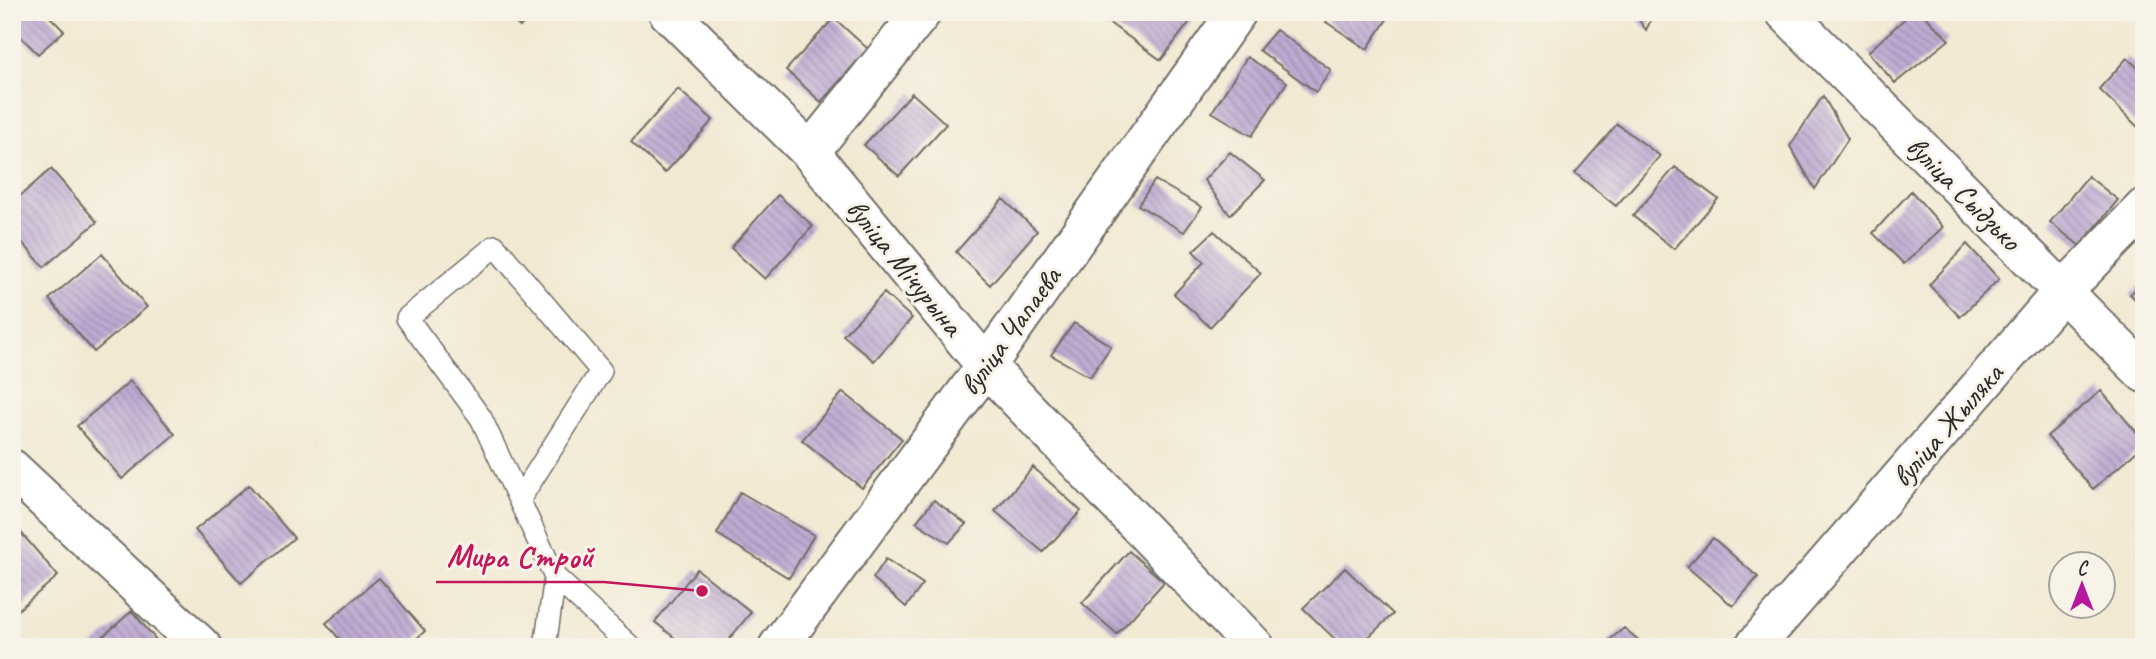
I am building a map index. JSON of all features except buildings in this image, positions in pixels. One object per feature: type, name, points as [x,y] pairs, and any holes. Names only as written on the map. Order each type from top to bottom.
[{"type":"street","name":"вуліца Мічурына","points":[[668,12],[810,152],[986,366],[1255,647]]},
{"type":"street","points":[[810,152],[922,12]]},
{"type":"street","name":"вуліца Чапаева","points":[[778,647],[986,366],[1237,12]]},
{"type":"street","name":"вуліца Сыдзько","points":[[1785,12],[2144,373]]},
{"type":"street","name":"вуліца Жыляка","points":[[1754,647],[2062,292],[2144,208]]},
{"type":"street","points":[[12,469],[202,647]]},
{"type":"lane","points":[[519,500],[601,371],[495,246],[407,318],[481,418],[519,500],[555,577],[631,647]]},
{"type":"lane","points":[[545,647],[555,577]]},
{"type":"place","name":"Мира Строй","points":[[702,591]]}]
